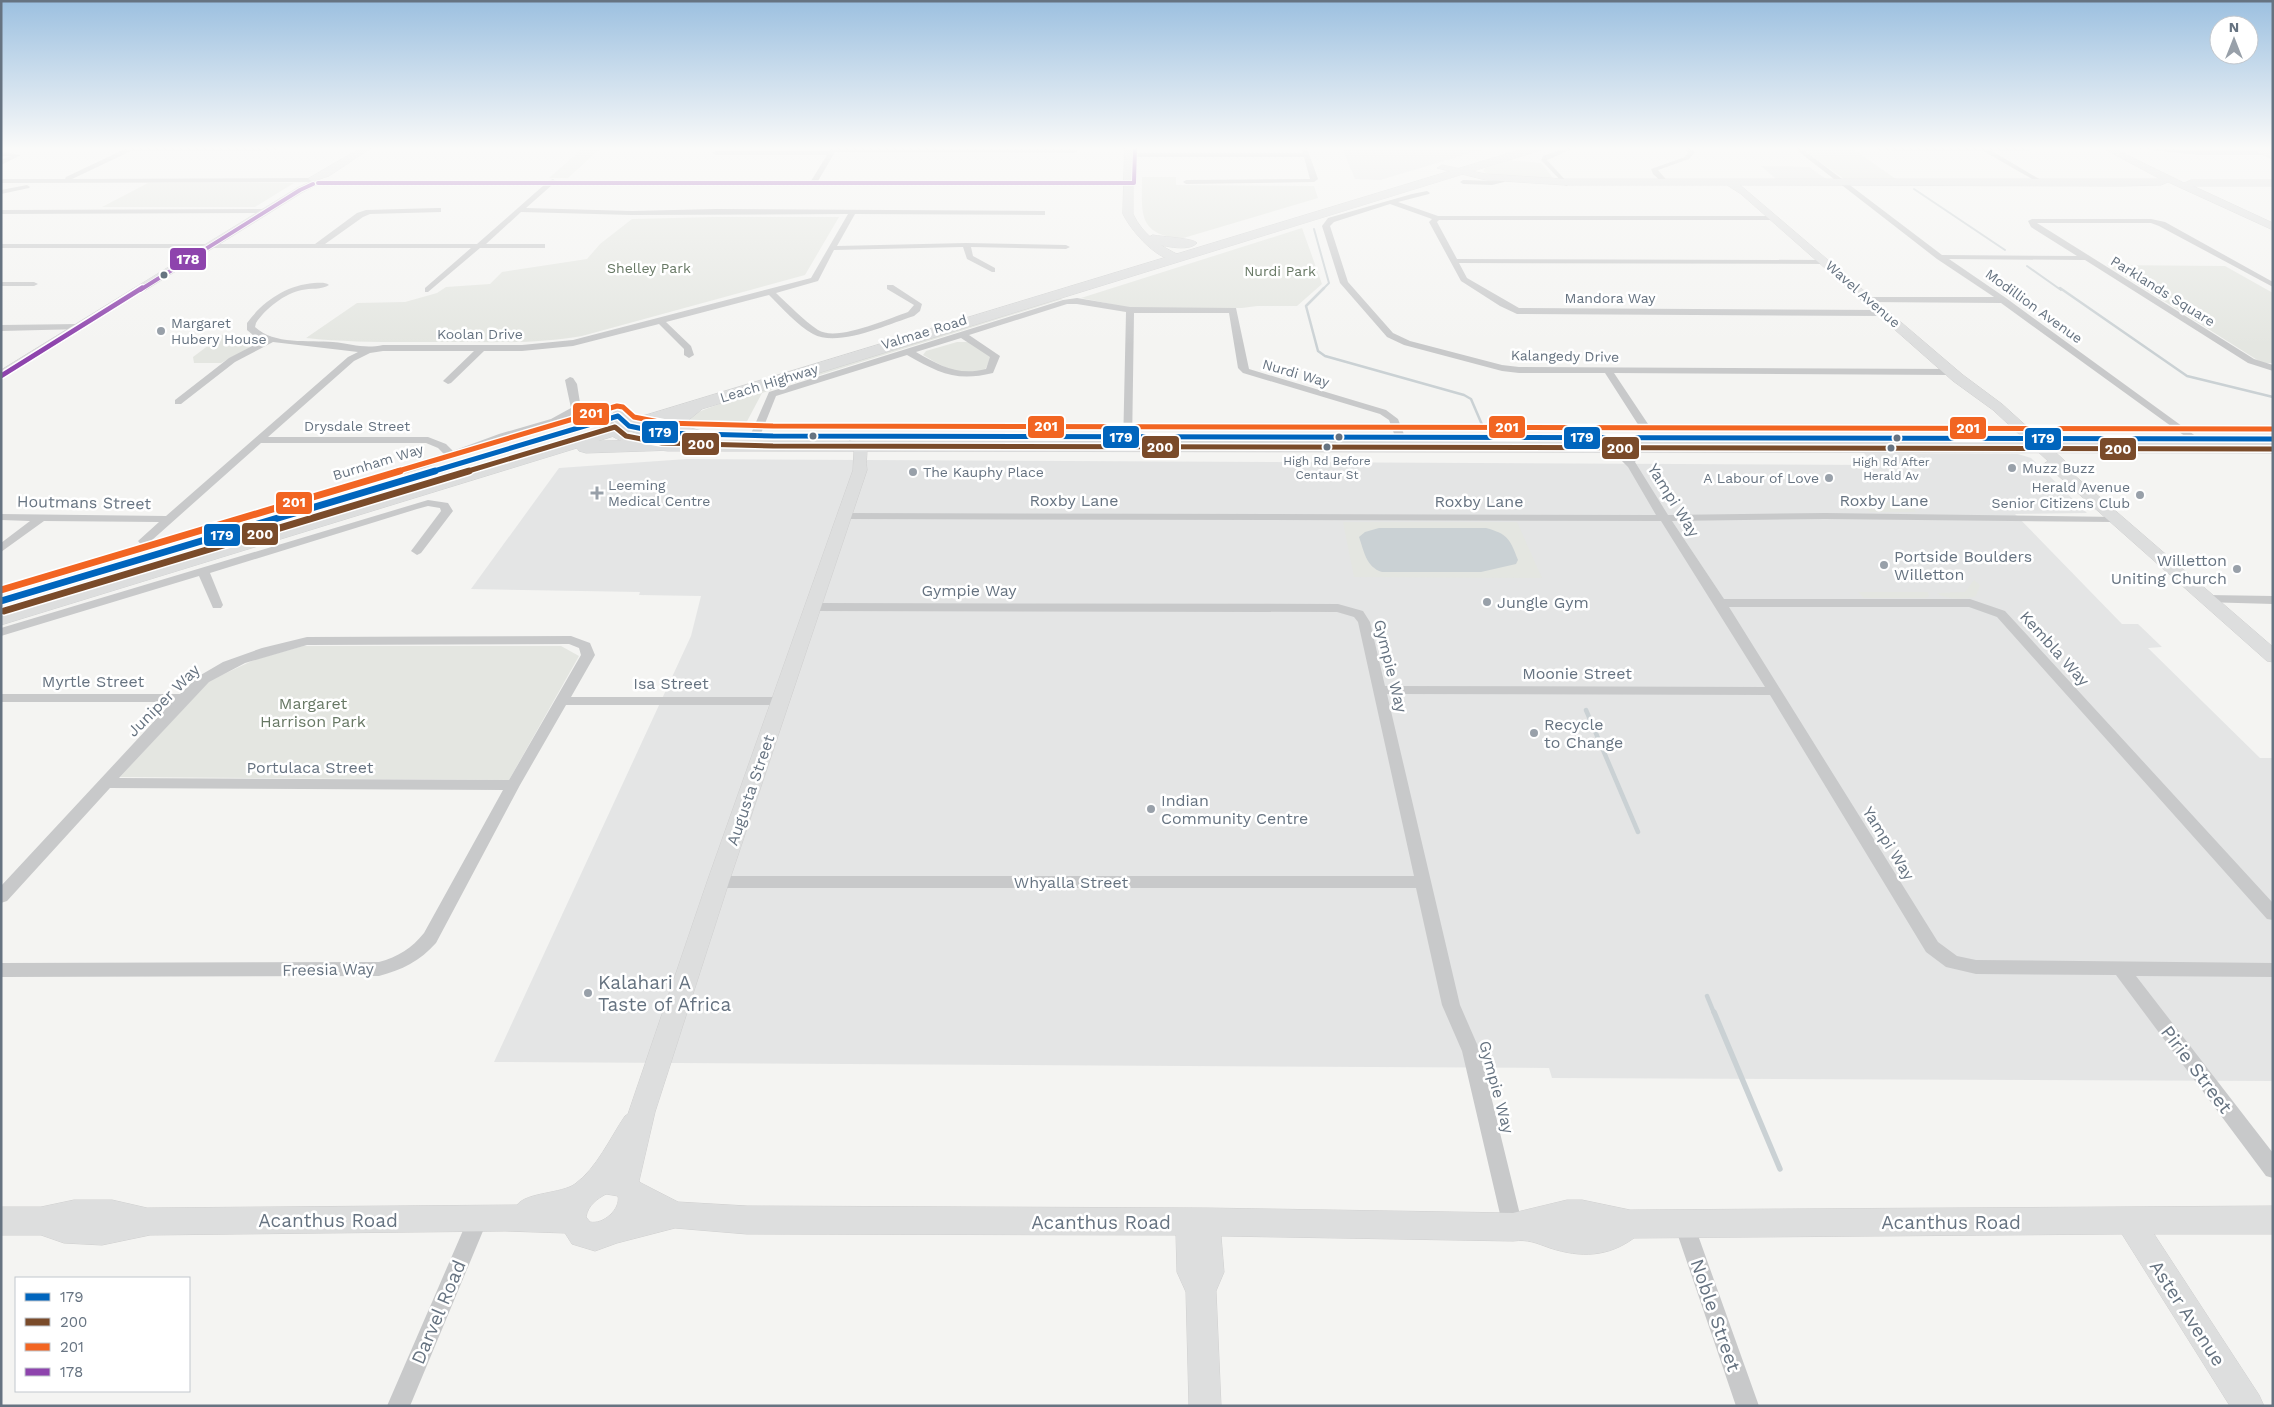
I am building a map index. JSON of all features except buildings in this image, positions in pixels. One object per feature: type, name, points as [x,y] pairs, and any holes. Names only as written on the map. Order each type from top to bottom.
[{"type":"highway","name":"Leach Highway","points":[[1,618],[548,450],[615,424],[695,406],[1177,252],[1318,214]]},
{"type":"highway","points":[[1141,250],[1170,243],[1177,252]]},
{"type":"highway","name":"Leach Highway","points":[[1,601],[615,424],[1141,250],[1177,252]]},
{"type":"highway","points":[[695,406],[681,416],[676,423],[680,431],[695,435]]},
{"type":"highway","points":[[548,450],[668,446]]},
{"type":"main road","points":[[615,424],[663,433],[845,441],[872,449],[893,445],[1400,437],[1619,442]]},
{"type":"main road","points":[[615,424],[628,440],[668,446],[845,441],[2031,443],[2273,448]]},
{"type":"main road","points":[[2031,443],[2273,439]]},
{"type":"street","points":[[1,376],[263,214]]},
{"type":"street","points":[[317,246],[364,214]]},
{"type":"street","points":[[428,290],[514,214]]},
{"type":"street","name":"Koolan Drive","points":[[157,543],[148,545],[144,542],[167,519],[351,359],[367,351],[383,348],[522,348],[560,345],[603,337],[771,293],[815,279],[816,274],[851,214]]},
{"type":"street","points":[[1128,214],[1141,250],[1177,252]]},
{"type":"street","name":"Kalangedy Drive","points":[[1352,214],[1326,223],[1346,286],[1390,335],[1407,343],[1510,369],[1955,375]]},
{"type":"street","points":[[1424,214],[1437,218],[1775,218]]},
{"type":"street","name":"Wavel Avenue","points":[[1770,214],[2031,443],[2050,465],[2059,469],[2113,519],[2273,657]]},
{"type":"street","name":"Modillion Avenue","points":[[1884,214],[1940,257],[2003,300],[2193,439]]},
{"type":"street","points":[[2250,214],[2273,226]]},
{"type":"street","points":[[2259,214],[2273,220]]},
{"type":"street","name":"Mandora Way","points":[[1437,218],[1434,222],[1464,279],[1517,311],[1884,313]]},
{"type":"street","name":"Parklands Square","points":[[2273,286],[2162,224],[2152,221],[2032,221],[2086,258],[2251,361],[2273,368]]},
{"type":"street","points":[[1,246],[542,246]]},
{"type":"street","points":[[966,246],[970,257],[992,270]]},
{"type":"street","points":[[832,248],[1066,246]]},
{"type":"street","points":[[1940,257],[2086,258]]},
{"type":"street","points":[[1454,261],[1826,262]]},
{"type":"street","points":[[1,284],[34,284]]},
{"type":"street","points":[[324,285],[295,289],[252,319],[250,328],[252,332],[271,340],[346,347],[367,351]]},
{"type":"street","points":[[771,293],[815,332],[842,336],[911,314],[917,309],[918,304],[890,288]]},
{"type":"street","points":[[1869,300],[2003,300]]},
{"type":"street","name":"Valmae Road","points":[[755,436],[772,394],[1071,301],[1130,310]]},
{"type":"street","points":[[1127,442],[1130,310]]},
{"type":"street","name":"Nurdi Way","points":[[1130,310],[1233,310],[1243,368],[1246,371],[1383,412],[1393,419],[1400,437]]},
{"type":"street","points":[[662,322],[688,348],[690,355]]},
{"type":"street","points":[[1,328],[79,328]]},
{"type":"street","points":[[908,351],[946,373],[974,376],[990,371],[995,356],[961,334]]},
{"type":"street","points":[[178,402],[232,360],[271,340]]},
{"type":"street","points":[[448,381],[482,348]]},
{"type":"street","points":[[1608,371],[1644,424]]},
{"type":"street","name":"Burnham Way","points":[[157,543],[451,455],[503,436],[555,421],[572,412],[576,406],[570,380]]},
{"type":"street","name":"Drysdale Street","points":[[258,440],[428,440],[442,446],[451,455]]},
{"type":"street","name":"Augusta Street","points":[[629,1188],[642,1112],[718,882],[860,470],[861,449],[845,441]]},
{"type":"street","name":"Yampi Way","points":[[1619,442],[1664,518],[1775,691],[1932,947],[1952,962],[1976,968],[2273,970]]},
{"type":"street","name":"Augusta Street","points":[[860,470],[869,462],[872,449]]},
{"type":"street","points":[[1,632],[413,507],[428,503],[444,505],[447,511],[417,551]]},
{"type":"street","name":"Roxby Lane","points":[[845,516],[1664,518],[1848,516],[2113,519]]},
{"type":"street","name":"Houtmans Street","points":[[1,517],[167,519]]},
{"type":"street","points":[[1,549],[42,517]]},
{"type":"street","points":[[203,571],[217,605]]},
{"type":"street","points":[[2207,599],[2273,600]]},
{"type":"street","name":"Kembla Way","points":[[1720,603],[1970,603],[2001,614],[2273,914]]},
{"type":"street","name":"Gympie Way","points":[[814,607],[1338,608],[1359,614],[1364,622],[1451,1005],[1471,1051],[1520,1227]]},
{"type":"street","name":"Juniper Way","points":[[1,897],[184,698],[204,679],[228,666],[272,649],[307,641],[571,640],[585,646]]},
{"type":"street","name":"Freesia Way","points":[[1,970],[379,969],[396,965],[410,958],[430,938],[513,785],[588,655],[585,646]]},
{"type":"street","name":"Moonie Street","points":[[1379,690],[1775,691]]},
{"type":"street","name":"Myrtle Street","points":[[1,698],[184,698]]},
{"type":"street","name":"Isa Street","points":[[562,701],[781,701]]},
{"type":"street","name":"Portulaca Street","points":[[107,782],[513,785]]},
{"type":"street","name":"Whyalla Street","points":[[718,882],[1424,882]]},
{"type":"street","name":"Pirie Street","points":[[2121,969],[2273,1169]]},
{"type":"street","name":"Augusta Street","points":[[582,1200],[642,1112]]},
{"type":"street","name":"Acanthus Road","points":[[1,1221],[41,1221],[64,1229],[102,1231],[150,1221],[492,1218],[582,1200],[606,1181],[629,1188],[675,1215]]},
{"type":"street","points":[[613,1230],[622,1224],[632,1209],[629,1188]]},
{"type":"street","name":"Acanthus Road","points":[[582,1200],[579,1232],[586,1236],[604,1234],[613,1230],[675,1215],[747,1220],[1198,1222],[1520,1227],[1574,1241],[1594,1241],[1610,1237],[1630,1224],[2273,1220]]},
{"type":"street","name":"Darvel Road","points":[[398,1406],[492,1218]]},
{"type":"street","name":"Aster Avenue","points":[[2129,1221],[2248,1406]]},
{"type":"street","points":[[1198,1222],[1192,1272],[1201,1291],[1205,1406]]},
{"type":"street","name":"Noble Street","points":[[1684,1224],[1748,1406]]},
{"type":"shaded area","points":[[1864,453],[2018,454],[2031,458],[2087,513],[2015,514],[2122,624],[2138,624],[2162,647],[2148,648],[2260,758],[2273,758],[2273,1081],[1552,1078],[1549,1068],[494,1062],[691,636],[701,596],[639,595],[640,592],[471,589],[559,468],[687,459],[1874,465]]},
{"type":"shaded area","points":[[1379,528],[1486,528],[1507,538],[1518,560],[1516,564],[1481,572],[1382,572],[1369,562],[1359,537],[1365,532]]},
{"type":"green space","points":[[1144,214],[1265,214],[1180,239],[1156,232],[1145,219]]},
{"type":"green space","name":"Shelley Park","points":[[839,217],[805,275],[582,336],[565,339],[498,342],[377,342],[306,338],[357,303],[405,302],[437,293],[446,287],[490,284],[502,272],[587,259],[600,244],[632,219]]},
{"type":"green space","name":"Nurdi Park","points":[[1302,228],[1322,284],[1297,306],[1131,308],[1081,298]]},
{"type":"green space","points":[[2107,265],[2225,266],[2273,293],[2273,363],[2262,363]]},
{"type":"green space","points":[[1059,298],[1063,299],[762,393],[744,427],[685,421],[690,415],[738,397]]},
{"type":"green space","points":[[225,333],[256,344],[221,363],[194,363],[193,357]]},
{"type":"green space","points":[[957,342],[968,342],[991,357],[985,370],[960,372],[945,367],[923,355],[926,351]]},
{"type":"green space","points":[[1861,502],[1907,502],[1916,512],[1870,512]]},
{"type":"green space","points":[[1343,522],[1517,522],[1542,578],[1354,577]]},
{"type":"green space","points":[[1974,580],[1980,585],[1976,596],[1956,599],[1937,593],[1965,592]]},
{"type":"green space","points":[[1858,592],[1928,592],[1929,597],[1864,598]]},
{"type":"green space","name":"Margaret Harrison Park","points":[[303,646],[561,646],[579,656],[509,780],[120,777],[209,681],[254,660]]},
{"type":"waterway","points":[[1951,214],[2005,250]]},
{"type":"waterway","points":[[1314,229],[1329,283],[1306,306],[1318,351],[1325,356],[1464,395],[1471,399],[1483,427]]},
{"type":"waterway","points":[[2027,266],[2061,290]]},
{"type":"waterway","points":[[2060,288],[2187,376],[2273,397]]},
{"type":"waterway","points":[[1586,710],[1638,832]]},
{"type":"waterway","points":[[1707,996],[1714,1013]]},
{"type":"waterway","points":[[1714,1012],[1780,1169]]},
{"type":"transit line","name":"178","points":[[1,376],[262,214]]},
{"type":"transit line","name":"201","points":[[1,590],[617,406],[623,407],[634,417],[664,423],[773,426],[2273,429]]},
{"type":"transit line","name":"179","points":[[1,601],[618,416],[629,426],[663,433],[773,436],[2273,439]]},
{"type":"transit line","name":"200","points":[[4,611],[615,427],[626,436],[662,443],[773,446],[2273,449]]},
{"type":"place","name":"Margaret Hubery House","points":[[161,331]]},
{"type":"place","name":"High Rd Before Centaur St","points":[[1327,447]]},
{"type":"place","name":"High Rd After Herald Av","points":[[1891,448]]},
{"type":"place","name":"Muzz Buzz","points":[[2012,468]]},
{"type":"place","name":"The Kauphy Place","points":[[913,472]]},
{"type":"place","name":"A Labour of Love","points":[[1829,478]]},
{"type":"place","name":"Leeming Medical Centre","points":[[597,493]]},
{"type":"place","name":"Herald Avenue Senior Citizens Club","points":[[2140,495]]},
{"type":"place","name":"Portside Boulders Willetton","points":[[1884,565]]},
{"type":"place","name":"Willetton Uniting Church","points":[[2237,569]]},
{"type":"place","name":"Jungle Gym","points":[[1487,602]]},
{"type":"place","name":"Recycle to Change","points":[[1534,733]]},
{"type":"place","name":"Indian Community Centre","points":[[1151,809]]},
{"type":"place","name":"Kalahari A Taste of Africa","points":[[588,993]]}]
